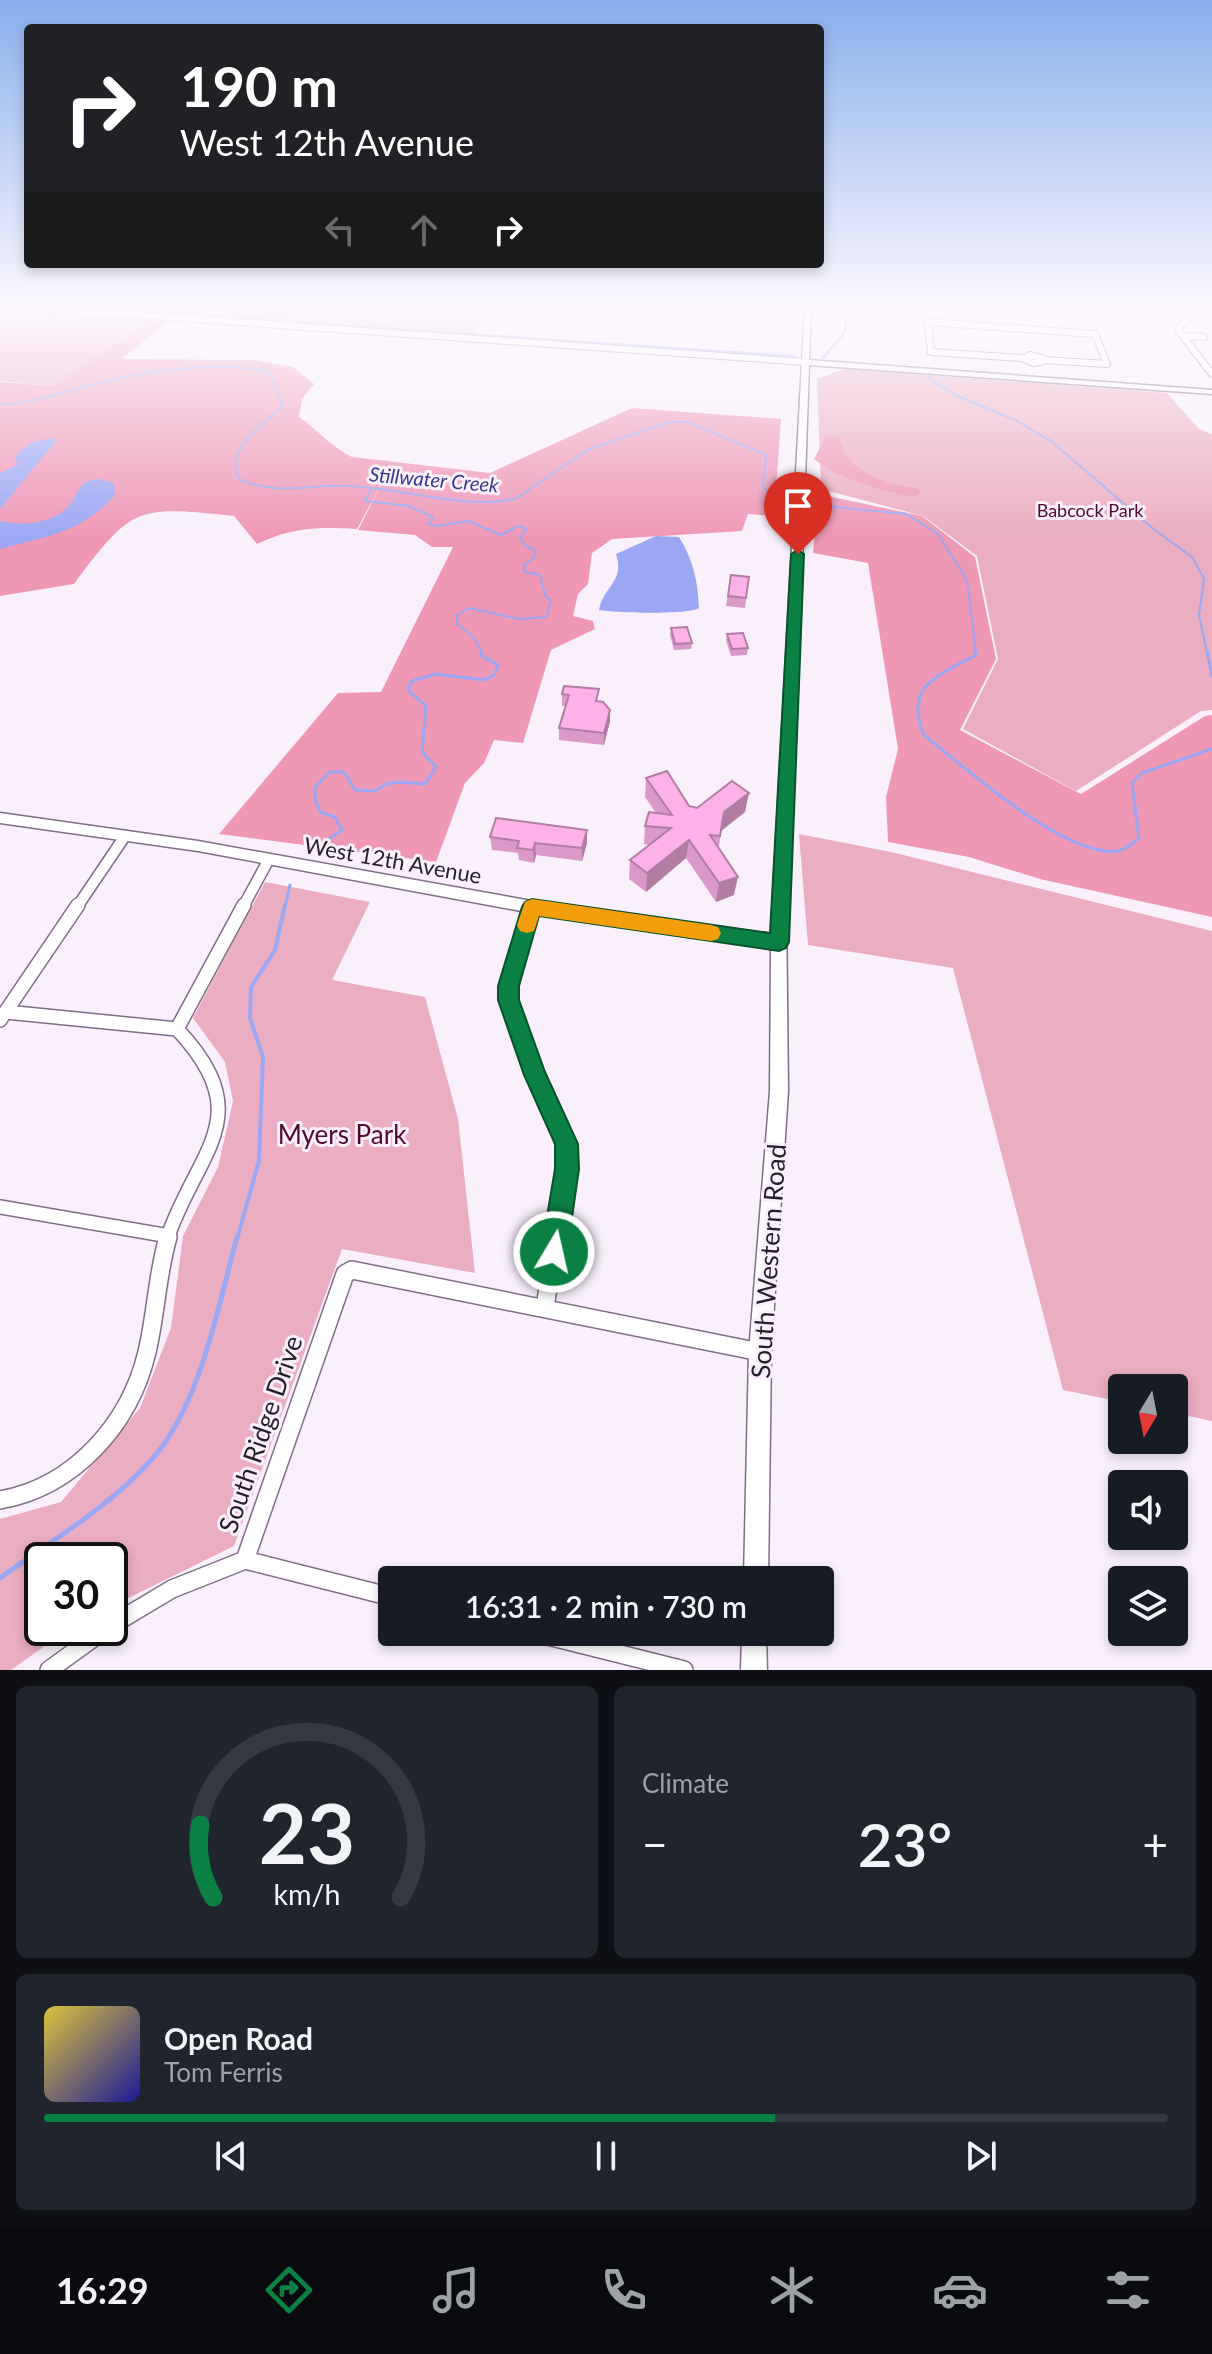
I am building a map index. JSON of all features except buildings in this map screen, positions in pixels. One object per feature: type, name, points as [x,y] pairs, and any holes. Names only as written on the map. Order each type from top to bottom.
[{"type":"main road","name":"South Western Road","points":[[756,1566],[760,1352],[779,1091],[779,942],[804,384]]},
{"type":"main road","points":[[1105,384],[1212,392]]},
{"type":"main road","name":"West 12th Avenue","points":[[0,818],[269,859],[532,907],[779,942]]},
{"type":"main road","points":[[754,1646],[754,1670]]},
{"type":"street","points":[[0,1500],[22,1499],[51,1487],[96,1447],[128,1398],[145,1360],[169,1236],[212,1148],[219,1102],[213,1073],[177,1029],[3,1016],[125,836]]},
{"type":"street","points":[[177,1029],[269,859]]},
{"type":"street","points":[[532,907],[509,986],[508,1000],[535,1075],[567,1144],[567,1169],[545,1307],[760,1352]]},
{"type":"street","points":[[0,1207],[169,1236]]},
{"type":"street","name":"South Ridge Drive","points":[[128,1615],[172,1589],[245,1560],[345,1274],[352,1270],[545,1307]]},
{"type":"street","points":[[245,1560],[378,1593]]},
{"type":"street","name":"South Ridge Drive","points":[[49,1670],[82,1646]]},
{"type":"street","points":[[588,1646],[684,1670]]},
{"type":"green space","name":"Babcock Park","points":[[817,384],[1045,384],[1167,393],[1199,429],[1212,434],[1212,710],[1201,711],[1076,791],[963,729],[998,659],[977,556],[923,516],[821,489]]},
{"type":"green space","points":[[799,834],[891,852],[1212,931],[1212,1421],[1188,1416],[1188,1374],[1108,1374],[1108,1399],[1063,1390],[953,968],[808,945]]},
{"type":"green space","name":"Myers Park","points":[[265,882],[370,902],[332,980],[425,997],[458,1119],[475,1273],[342,1249],[234,1546],[128,1598],[128,1542],[24,1542],[24,1646],[45,1646],[11,1670],[0,1670],[0,1519],[61,1502],[140,1408],[171,1328],[183,1236],[218,1167],[233,1101],[225,1062],[193,1018]]},
{"type":"shaded area","points":[[0,384],[314,384],[302,399],[299,417],[352,457],[490,473],[632,408],[781,419],[774,516],[748,514],[742,531],[612,539],[592,553],[588,584],[578,594],[573,616],[593,621],[595,629],[551,650],[523,743],[494,740],[484,763],[465,783],[436,862],[219,834],[338,693],[381,692],[453,547],[432,547],[415,535],[358,530],[382,483],[357,529],[306,529],[257,544],[234,516],[156,512],[125,525],[74,584],[0,596]]},
{"type":"shaded area","points":[[826,437],[838,437],[852,461],[870,476],[921,490],[915,497],[902,495],[836,473],[814,459]]},
{"type":"shaded area","points":[[818,494],[922,516],[975,557],[996,659],[960,730],[1081,794],[1205,716],[1212,715],[1212,917],[1040,879],[969,857],[888,842],[886,797],[898,749],[868,563],[813,553]]},
{"type":"water","points":[[54,438],[55,442],[0,509],[0,473],[19,464],[14,460],[26,447]]},
{"type":"water","points":[[99,479],[114,483],[115,495],[89,518],[48,536],[0,549],[0,521],[27,523],[54,517],[68,507],[83,485]]},
{"type":"water","points":[[656,536],[679,537],[694,571],[699,608],[634,613],[599,610],[618,571],[616,554]]},
{"type":"waterway","name":"Stillwater Creek","points":[[0,404],[32,400],[98,384]]},
{"type":"waterway","name":"Stillwater Creek","points":[[274,384],[283,405],[241,448],[236,469],[240,480],[269,487],[371,488]]},
{"type":"waterway","points":[[938,384],[955,395],[1017,421],[1051,441],[1151,527],[1192,557],[1204,579],[1199,615],[1207,653]]},
{"type":"waterway","name":"Stillwater Creek","points":[[371,488],[477,502],[517,498],[587,450],[669,422],[687,422],[766,455],[763,485],[773,501],[906,514],[938,534],[967,580],[976,653]]},
{"type":"waterway","points":[[371,488],[365,501],[409,506],[433,517],[428,524],[437,526],[468,521],[501,535],[518,526],[527,529],[520,538],[525,546],[535,550],[534,558],[524,565],[525,572],[540,575],[545,595],[551,601],[546,617],[519,619],[469,608],[457,615],[457,624],[474,637],[481,651]]},
{"type":"waterway","points":[[309,847],[325,842],[342,830],[335,817],[320,812],[315,800],[315,787],[330,772],[344,772],[355,790],[375,791],[386,784],[399,782],[425,784],[436,767],[422,752],[426,706],[408,690],[412,681],[436,674],[484,680],[494,675],[498,665],[482,656],[481,651]]},
{"type":"waterway","name":"Stillwater Creek","points":[[975,651],[976,655],[937,676],[921,693],[918,704],[924,735],[1017,808],[1072,841],[1097,850],[1127,848],[1139,838],[1132,783],[1142,773],[1212,749]]},
{"type":"waterway","points":[[1207,651],[1212,676]]},
{"type":"waterway","points":[[285,907],[290,885]]},
{"type":"waterway","points":[[237,1239],[259,1161],[263,1057],[250,1018],[251,987],[275,950],[285,905]]},
{"type":"waterway","points":[[0,1578],[119,1492],[170,1436],[184,1410],[206,1353],[237,1237]]},
{"type":"slow traffic","points":[[527,925],[532,907],[711,933]]},
{"type":"route","points":[[554,1252],[567,1169],[567,1144],[535,1075],[508,1000],[509,986],[532,907],[779,942],[798,554]]}]
